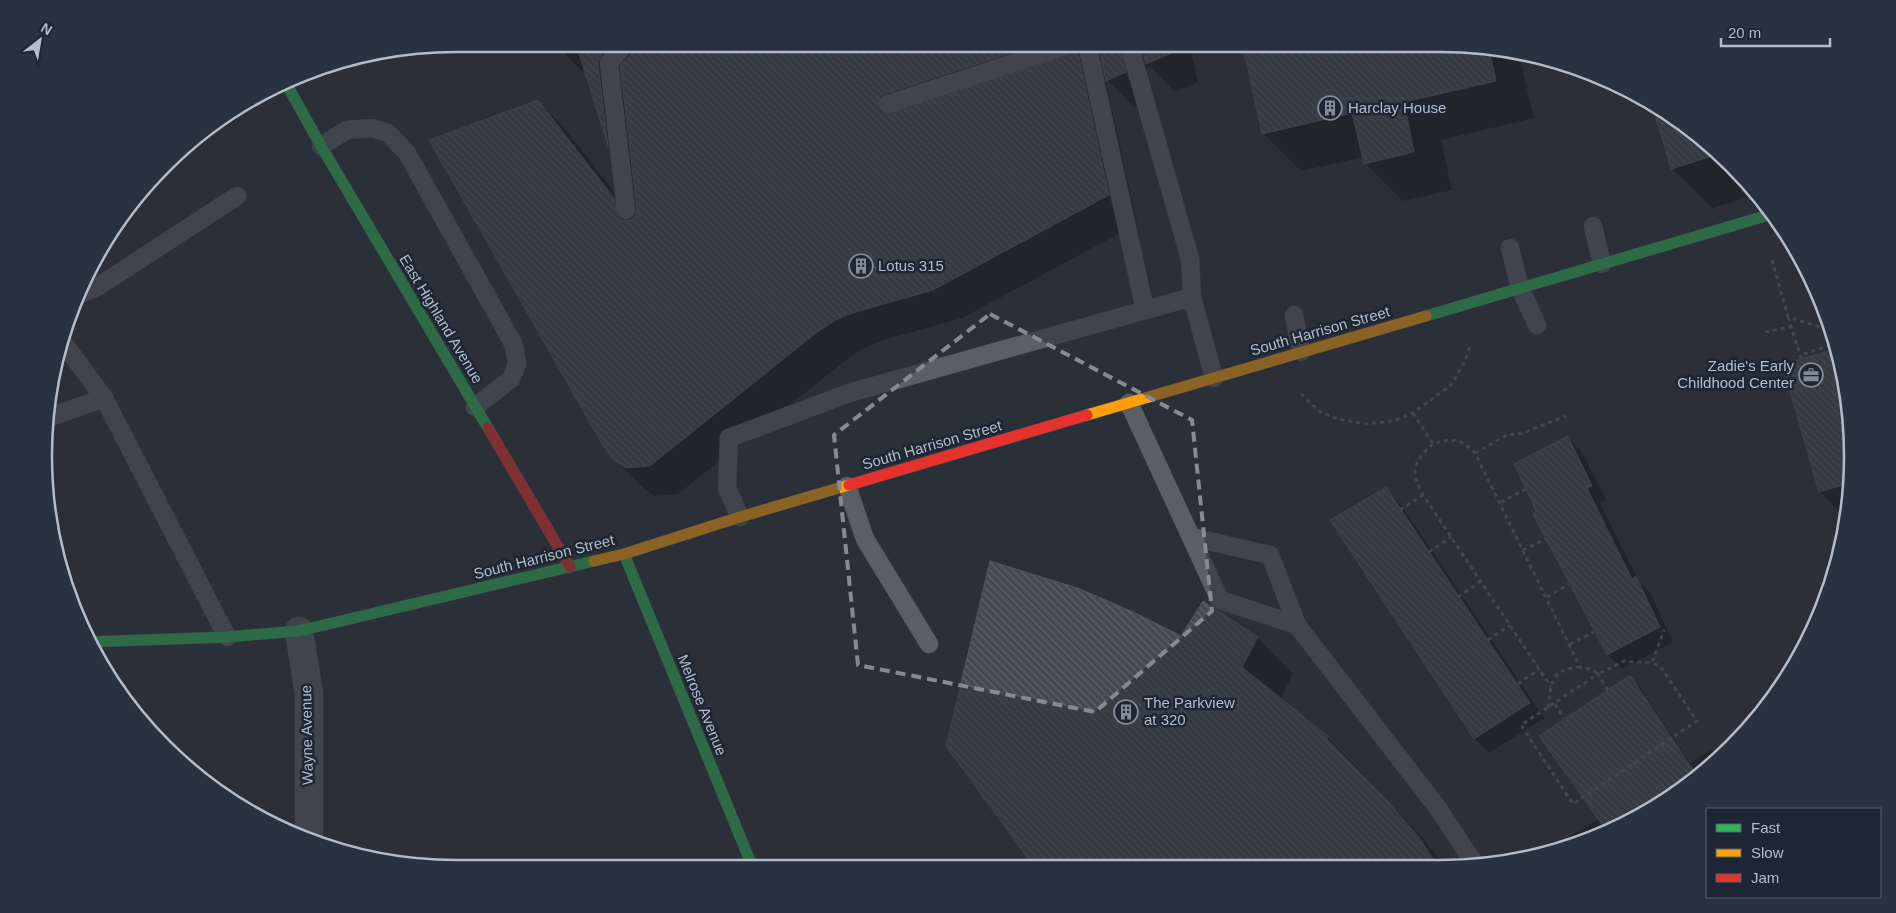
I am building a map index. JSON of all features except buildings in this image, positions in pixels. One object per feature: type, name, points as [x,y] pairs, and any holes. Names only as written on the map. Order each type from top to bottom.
[{"type":"main road","name":"East Highland Avenue","points":[[289,89],[570,567]]},
{"type":"main road","name":"South Harrison Street","points":[[98,642],[227,637],[299,630],[624,554],[740,517],[1764,216]]},
{"type":"main road","name":"Melrose Avenue","points":[[624,554],[749,860]]},
{"type":"street","name":"Wayne Avenue","points":[[299,630],[309,694],[309,833]]},
{"type":"lane","points":[[619,52],[609,64],[626,210]]},
{"type":"lane","points":[[888,104],[1047,52]]},
{"type":"lane","points":[[1089,52],[1145,310]]},
{"type":"lane","points":[[1131,52],[1190,259],[1192,297],[1214,378]]},
{"type":"lane","points":[[321,146],[346,130],[372,128],[388,133],[407,153],[514,345],[517,364],[511,379],[475,407]]},
{"type":"lane","points":[[88,291],[99,286],[237,196]]},
{"type":"lane","points":[[1593,226],[1602,264]]},
{"type":"lane","points":[[1510,248],[1520,288],[1537,325]]},
{"type":"lane","points":[[740,517],[727,488],[729,438],[849,393],[1192,297]]},
{"type":"lane","points":[[1294,315],[1301,352]]},
{"type":"lane","points":[[67,348],[104,398],[227,637]]},
{"type":"lane","points":[[55,415],[104,398]]},
{"type":"lane","points":[[1129,403],[1220,600],[1297,625]]},
{"type":"lane","points":[[847,486],[865,539],[929,644]]},
{"type":"lane","points":[[1191,537],[1270,555],[1297,625],[1437,807],[1472,859]]},
{"type":"path","points":[[1772,260],[1800,357],[1828,346]]},
{"type":"path","points":[[1788,317],[1822,328]]},
{"type":"path","points":[[1765,332],[1790,327]]},
{"type":"path","points":[[1301,394],[1320,412],[1338,419],[1365,424],[1393,421],[1413,413],[1451,385],[1465,361],[1470,346]]},
{"type":"path","points":[[1413,413],[1432,444]]},
{"type":"path","points":[[1475,453],[1507,435],[1523,433],[1566,416]]},
{"type":"path","points":[[1551,686],[1423,495],[1417,483],[1414,470],[1419,457],[1432,444],[1449,439],[1465,442],[1475,453],[1501,502],[1580,667]]},
{"type":"path","points":[[1501,502],[1526,490]]},
{"type":"path","points":[[1400,510],[1423,495]]},
{"type":"path","points":[[1429,552],[1451,537]]},
{"type":"path","points":[[1523,550],[1546,539]]},
{"type":"path","points":[[1458,596],[1481,582]]},
{"type":"path","points":[[1547,598],[1569,584]]},
{"type":"path","points":[[1488,640],[1510,625]]},
{"type":"path","points":[[1652,663],[1664,630]]},
{"type":"path","points":[[1570,644],[1594,632]]},
{"type":"path","points":[[1624,661],[1652,663],[1660,666],[1697,721],[1572,804],[1521,725],[1598,674],[1624,661]]},
{"type":"path","points":[[1548,708],[1551,686],[1556,675],[1566,668],[1580,667],[1591,669],[1598,674],[1608,690]]},
{"type":"path","points":[[1518,684],[1539,669]]},
{"type":"path","points":[[1555,704],[1564,719]]},
{"type":"highlighted area","points":[[990,314],[1192,420],[1212,611],[1095,712],[858,665],[834,435]]},
{"type":"traffic: fast","points":[[289,89],[488,428]]},
{"type":"traffic: fast","points":[[1426,316],[1764,216]]},
{"type":"traffic: fast","points":[[624,554],[750,860]]},
{"type":"traffic: fast","points":[[98,642],[227,637],[299,631],[594,561]]},
{"type":"traffic: slow","points":[[1087,415],[1426,316]]},
{"type":"traffic: slow","points":[[594,561],[624,554],[849,485]]},
{"type":"traffic: jam","points":[[849,485],[1087,415]]},
{"type":"traffic: jam","points":[[488,428],[570,567]]},
{"type":"place","name":"Harclay House","points":[[1330,108]]},
{"type":"place","name":"Lotus 315","points":[[861,266]]},
{"type":"place","name":"Zadie's Early Childhood Center","points":[[1811,375]]},
{"type":"place","name":"The Parkview at 320","points":[[1126,712]]}]
